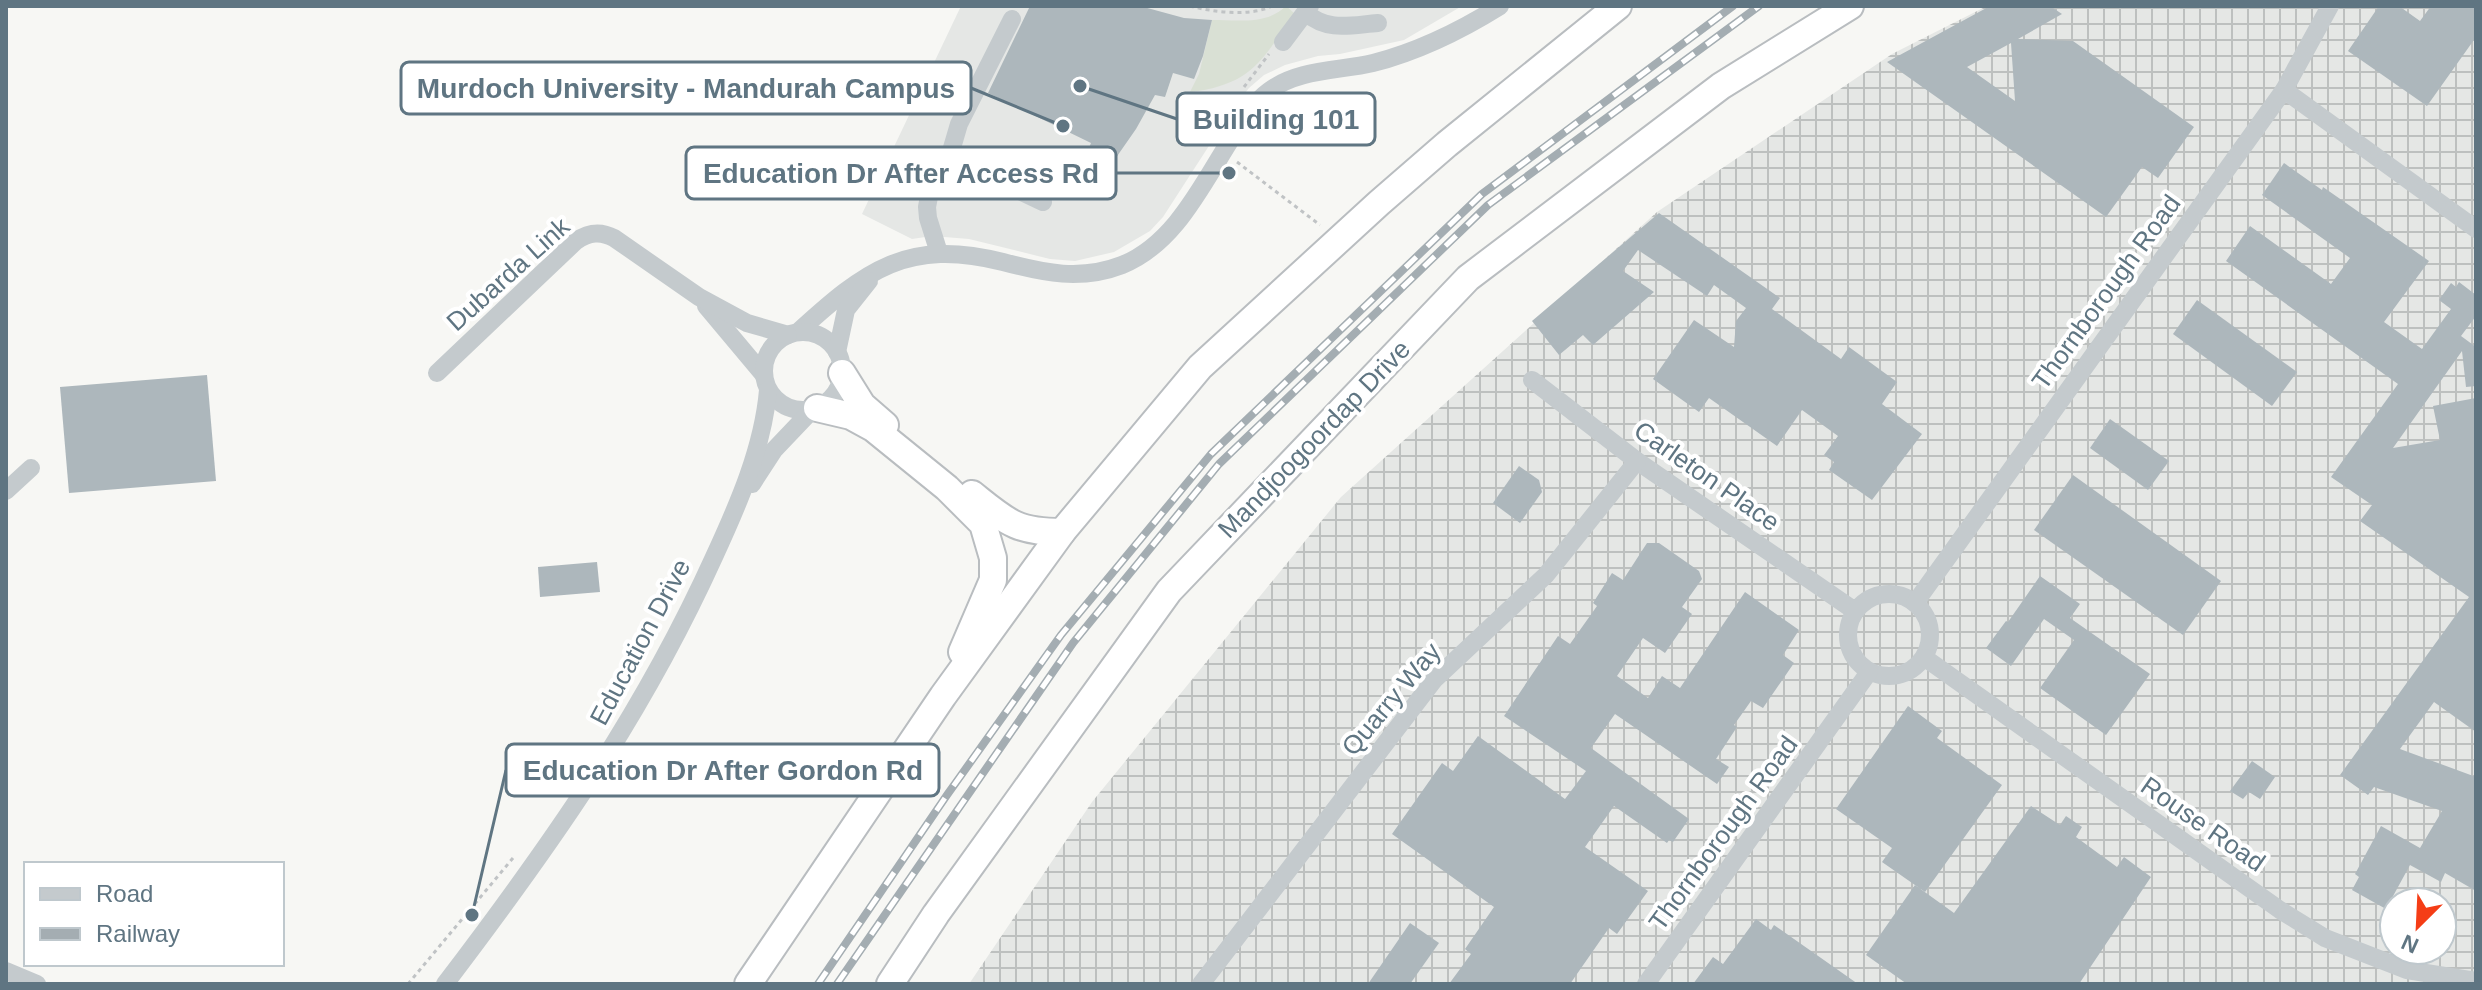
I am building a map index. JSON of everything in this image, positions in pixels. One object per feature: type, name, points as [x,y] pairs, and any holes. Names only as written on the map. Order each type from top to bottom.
[{"type":"highway","points":[[748,984],[943,696],[1062,532],[1200,367],[1447,144],[1618,6]]},
{"type":"highway","name":"Mandjoogoordap Drive","points":[[890,984],[936,914],[1169,591],[1468,278],[1721,86],[1850,6]]},
{"type":"highway","points":[[839,362],[862,405],[1009,524],[1026,530],[1062,532]]},
{"type":"highway","points":[[815,408],[839,412],[873,428],[947,488],[983,524],[993,558],[993,580],[943,696]]},
{"type":"street","points":[[876,272],[846,310],[834,394],[815,408],[800,410],[776,400],[766,382],[769,350],[840,294],[876,272],[909,258],[939,253],[973,255],[1062,275],[1094,274],[1124,264],[1152,247],[1173,229],[1240,125],[1269,91],[1300,76],[1374,63],[1438,41],[1500,6]]},
{"type":"street","name":"Thornborough Road","points":[[1915,603],[2284,90],[2330,6]]},
{"type":"street","points":[[1279,44],[1313,11],[1331,27],[1378,23]]},
{"type":"street","points":[[939,253],[927,207],[931,186],[949,158],[959,124],[1012,19]]},
{"type":"street","points":[[2284,90],[2476,229]]},
{"type":"street","points":[[949,158],[1043,202]]},
{"type":"street","name":"Dubarda Link","points":[[437,373],[576,241],[591,233],[605,233],[614,238],[699,297],[747,323],[793,333]]},
{"type":"street","name":"Dubarda Link","points":[[699,297],[766,382]]},
{"type":"street","points":[[793,333],[820,336],[839,362]]},
{"type":"street","name":"Carleton Place","points":[[1532,380],[1637,461],[1855,611]]},
{"type":"street","name":"Education Drive","points":[[445,984],[534,868],[618,741],[678,633],[734,514],[762,430],[766,382]]},
{"type":"street","name":"Education Drive","points":[[734,514],[774,450],[815,408]]},
{"type":"street","name":"Quarry Way","points":[[1201,984],[1434,680],[1546,575],[1637,461]]},
{"type":"street","points":[[6,491],[31,468]]},
{"type":"street","points":[[1884,594],[1900,595],[1915,603],[1925,614],[1931,628],[1925,658],[1910,672],[1889,677],[1869,672],[1856,661],[1848,645],[1848,627],[1855,611],[1868,600],[1884,594]]},
{"type":"street","name":"Rouse Road","points":[[1925,658],[2280,910],[2325,938],[2404,977],[2476,981]]},
{"type":"street","name":"Thornborough Road","points":[[1646,984],[1869,672]]},
{"type":"street","points":[[6,971],[37,984]]},
{"type":"path","points":[[1190,6],[1235,11],[1260,11],[1272,6]]},
{"type":"path","points":[[1242,90],[1279,44]]},
{"type":"path","points":[[1235,161],[1305,212],[1338,241]]},
{"type":"path","points":[[408,984],[515,856]]},
{"type":"shaded area","points":[[961,6],[1462,6],[1404,40],[1318,56],[1285,65],[1264,75],[1236,104],[1163,217],[1150,231],[1114,252],[1075,261],[1050,259],[969,239],[932,236],[912,239],[862,214]]},
{"type":"shaded area","points":[[1286,6],[1294,13],[1253,68],[1228,83],[1190,92],[1199,74],[1212,20],[1261,19]]},
{"type":"shaded area","points":[[1987,6],[2476,6],[2476,984],[969,984],[1092,802],[1341,497],[1657,212],[1892,54]]},
{"type":"building","points":[[1030,6],[1140,6],[1184,18],[1212,20],[1194,79],[1173,73],[1165,97],[1155,95],[1113,162],[1088,150],[1091,143],[988,93]]},
{"type":"building","points":[[1990,6],[2050,6],[2062,14],[2018,39],[2073,41],[2194,127],[2158,178],[2142,167],[2106,217],[1887,62]],"holes":[[[2011,43],[2015,101],[1967,67]]]},
{"type":"building","points":[[2379,6],[2399,6],[2420,21],[2431,6],[2476,6],[2476,37],[2427,106],[2348,51]]},
{"type":"building","points":[[2284,163],[2429,261],[2384,322],[2422,349],[2451,309],[2439,300],[2451,283],[2456,287],[2459,282],[2476,295],[2476,316],[2461,336],[2476,347],[2476,386],[2466,387],[2462,351],[2393,448],[2440,440],[2433,406],[2476,398],[2476,732],[2434,702],[2400,749],[2476,777],[2476,891],[2445,873],[2441,882],[2410,865],[2399,886],[2378,886],[2378,905],[2352,890],[2359,877],[2355,874],[2381,826],[2420,848],[2442,811],[2374,787],[2368,795],[2340,775],[2469,597],[2360,521],[2372,505],[2331,477],[2398,384],[2226,261],[2250,226],[2331,284],[2350,258],[2262,195]]},
{"type":"building","points":[[1659,213],[1780,298],[1772,309],[1841,359],[1849,347],[1897,382],[1882,404],[1922,434],[1872,500],[1829,470],[1834,462],[1824,455],[1838,436],[1802,410],[1777,446],[1709,398],[1699,412],[1653,379],[1694,320],[1734,347],[1736,321],[1746,308],[1714,285],[1707,296],[1638,250],[1623,271],[1654,292],[1593,345],[1583,335],[1559,355],[1532,321]]},
{"type":"building","points":[[2197,300],[2297,372],[2272,406],[2173,334]]},
{"type":"building","points":[[207,375],[216,481],[69,493],[60,387]]},
{"type":"building","points":[[2110,419],[2169,461],[2148,490],[2090,448]]},
{"type":"building","points":[[1519,466],[1539,480],[1542,492],[1520,523],[1493,503]]},
{"type":"building","points":[[2073,475],[2221,581],[2183,635],[2034,530]]},
{"type":"building","points":[[1647,543],[1659,543],[1699,571],[1702,579],[1682,607],[1692,614],[1665,653],[1643,638],[1617,676],[1648,698],[1662,676],[1680,688],[1745,592],[1799,630],[1783,655],[1794,663],[1763,708],[1751,701],[1734,725],[1737,727],[1716,759],[1729,767],[1717,784],[1615,714],[1591,748],[1689,819],[1673,842],[1669,840],[1667,843],[1614,806],[1585,847],[1648,891],[1617,934],[1609,928],[1570,984],[1449,984],[1471,954],[1465,949],[1494,907],[1392,834],[1442,763],[1453,771],[1478,736],[1565,799],[1586,771],[1504,716],[1558,636],[1570,644],[1597,606],[1593,603],[1612,573],[1623,580]]},
{"type":"building","points":[[597,562],[600,592],[540,597],[538,567]]},
{"type":"building","points":[[2040,576],[2080,604],[2070,618],[2150,674],[2106,735],[2040,688],[2074,640],[2044,619],[2011,666],[1986,648]]},
{"type":"building","points":[[1908,706],[1942,731],[1937,738],[2002,785],[1925,892],[1882,862],[1892,848],[1836,809]]},
{"type":"building","points":[[2252,761],[2275,777],[2260,799],[2249,792],[2243,799],[2230,791]]},
{"type":"building","points":[[2031,806],[2060,825],[2066,816],[2082,827],[2076,837],[2117,867],[2124,857],[2151,877],[2079,984],[1907,984],[1866,955],[1915,885],[1954,913]]},
{"type":"building","points":[[1756,919],[1771,930],[1774,925],[1858,984],[1693,984],[1713,957],[1723,964]]},
{"type":"building","points":[[1410,923],[1439,943],[1410,984],[1368,984]]},
{"type":"railway","points":[[818,984],[1061,635],[1211,454],[1482,194],[1733,6]]},
{"type":"railway","points":[[837,984],[1073,643],[1219,464],[1488,205],[1759,6]]},
{"type":"place","name":"Building 101","points":[[1080,86]]},
{"type":"place","name":"Murdoch University - Mandurah Campus","points":[[1063,126]]},
{"type":"place","name":"Education Dr After Access Rd","points":[[1229,173]]},
{"type":"place","name":"Education Dr After Gordon Rd","points":[[472,915]]}]
